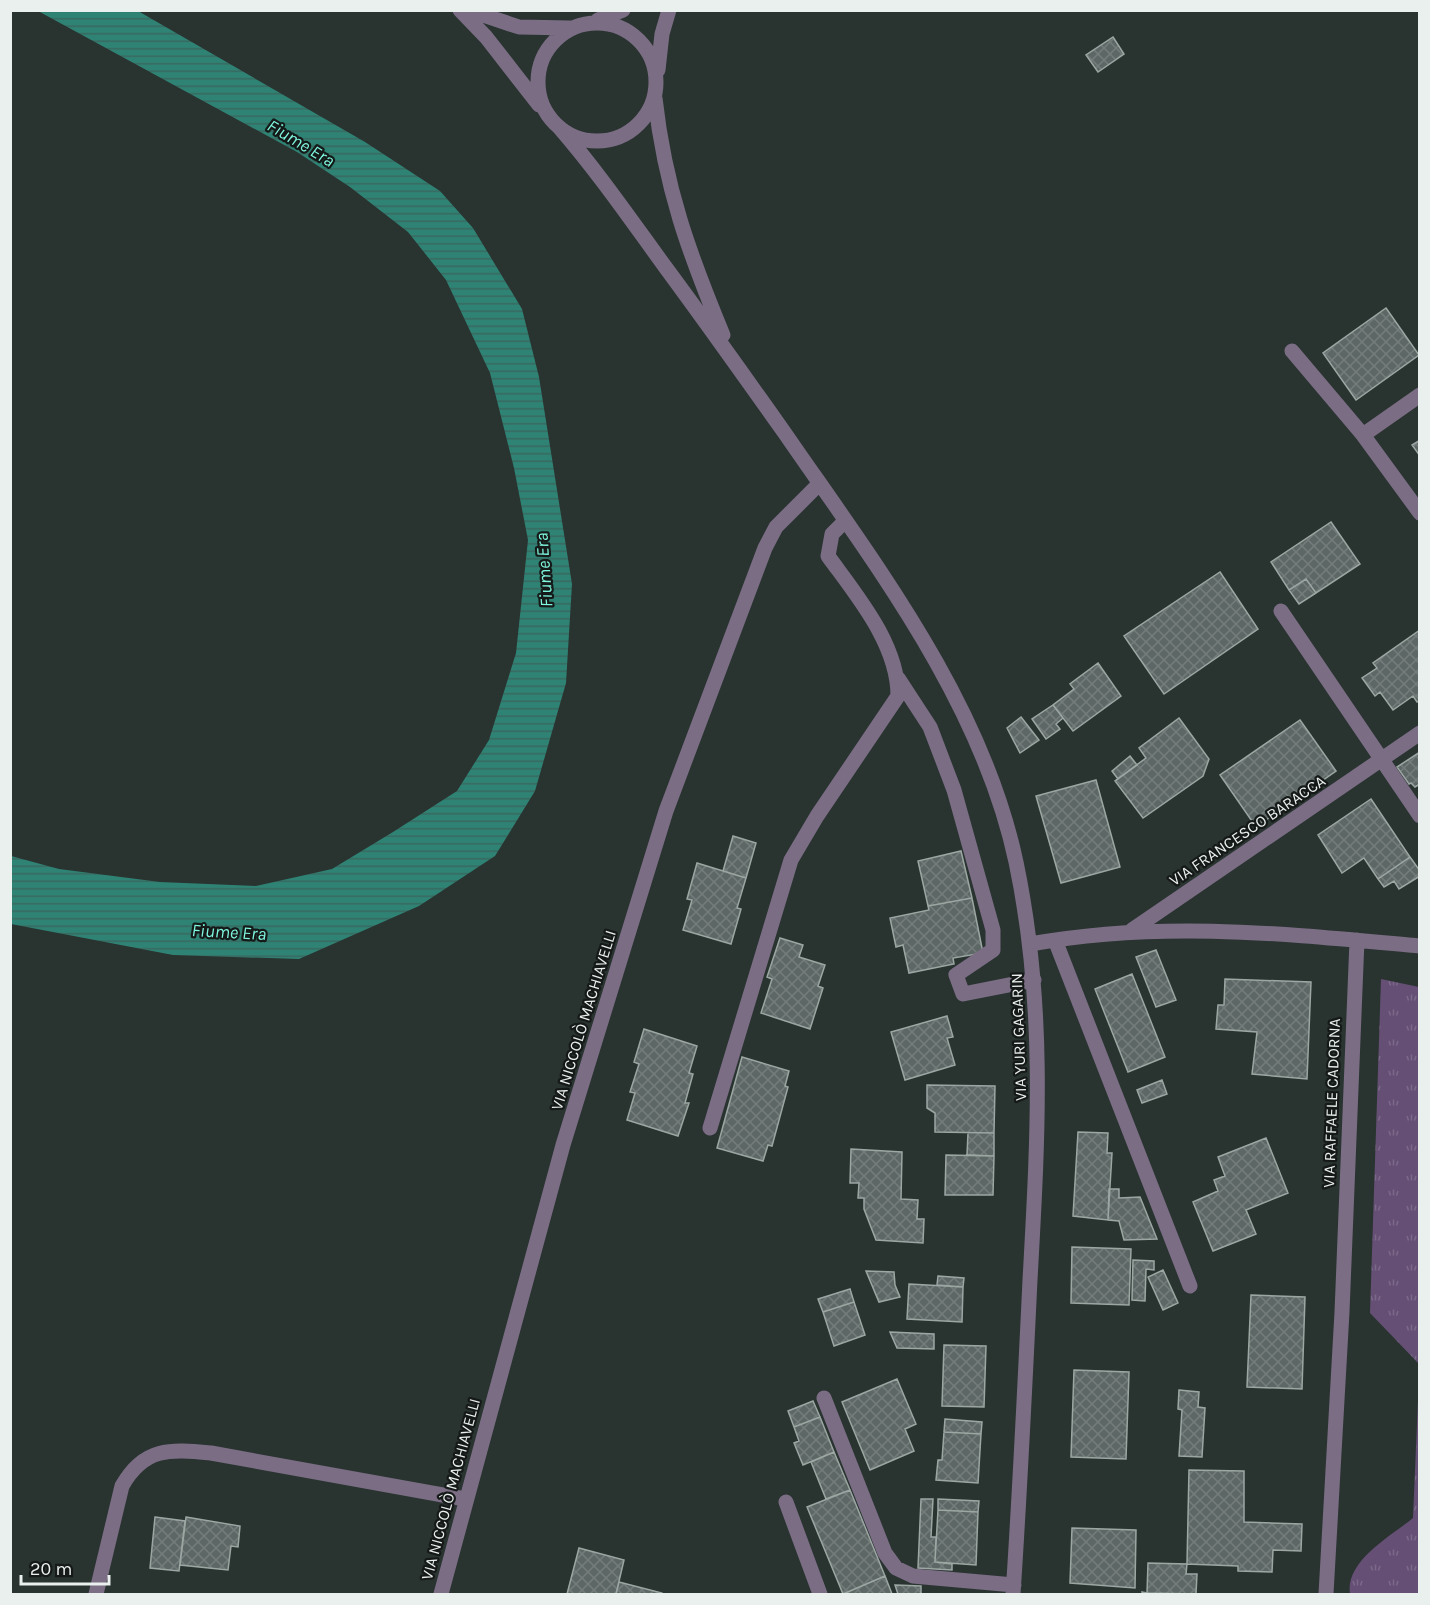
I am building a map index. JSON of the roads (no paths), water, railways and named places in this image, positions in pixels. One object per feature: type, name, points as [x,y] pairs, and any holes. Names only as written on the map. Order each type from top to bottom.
[{"type":"street","points":[[460,10],[486,37],[546,113],[595,169],[732,358]]},
{"type":"street","points":[[468,10],[519,27],[570,28]]},
{"type":"street","points":[[546,113],[539,94],[537,75],[543,56],[554,40],[570,28],[610,17],[623,10]]},
{"type":"street","points":[[669,10],[662,34],[655,98],[663,161],[673,204],[692,260],[732,358]]},
{"type":"street","points":[[588,22],[608,23],[627,30],[653,59],[657,79]]},
{"type":"street","points":[[559,127],[576,138],[595,141],[614,139],[632,130],[646,117],[655,98]]},
{"type":"street","points":[[1292,351],[1364,435],[1419,513]]},
{"type":"street","name":"VIA YURI GAGARIN","points":[[732,358],[917,628],[946,677],[984,763],[1016,858],[1030,944],[1038,1023],[1037,1158],[1014,1590]]},
{"type":"street","points":[[1364,435],[1419,394]]},
{"type":"street","name":"VIA NICCOLÒ MACHIAVELLI","points":[[441,1594],[563,1145],[666,811],[765,548],[776,527],[819,484]]},
{"type":"street","points":[[844,522],[832,534],[828,556],[890,652],[898,678],[930,727],[954,790],[993,930],[993,950],[956,975],[959,986],[963,994],[976,993],[1034,980]]},
{"type":"street","points":[[1281,611],[1419,816]]},
{"type":"street","points":[[710,1128],[791,860],[817,816],[898,696],[898,678]]},
{"type":"street","name":"VIA FRANCESCO BARACCA","points":[[1132,930],[1419,733]]},
{"type":"street","points":[[1030,944],[1132,930],[1240,932],[1419,946]]},
{"type":"street","points":[[1055,940],[1190,1286]]},
{"type":"street","name":"VIA RAFFAELE CADORNA","points":[[1326,1594],[1342,1312],[1357,940]]},
{"type":"street","points":[[824,1398],[885,1553],[896,1568],[913,1576],[1014,1590]]},
{"type":"street","points":[[96,1594],[122,1486],[129,1473],[146,1457],[172,1449],[211,1453],[465,1499]]},
{"type":"street","points":[[786,1502],[820,1594]]},
{"type":"water","name":"Fiume Era","points":[[38,11],[138,11],[365,142],[440,191],[473,228],[522,309],[539,377],[572,584],[566,683],[535,791],[495,856],[419,906],[299,959],[173,955],[11,924],[11,856],[59,869],[160,882],[256,886],[332,869],[457,791],[489,740],[516,653],[528,540],[514,468],[490,373],[446,280],[408,232],[350,187],[297,152]]}]
